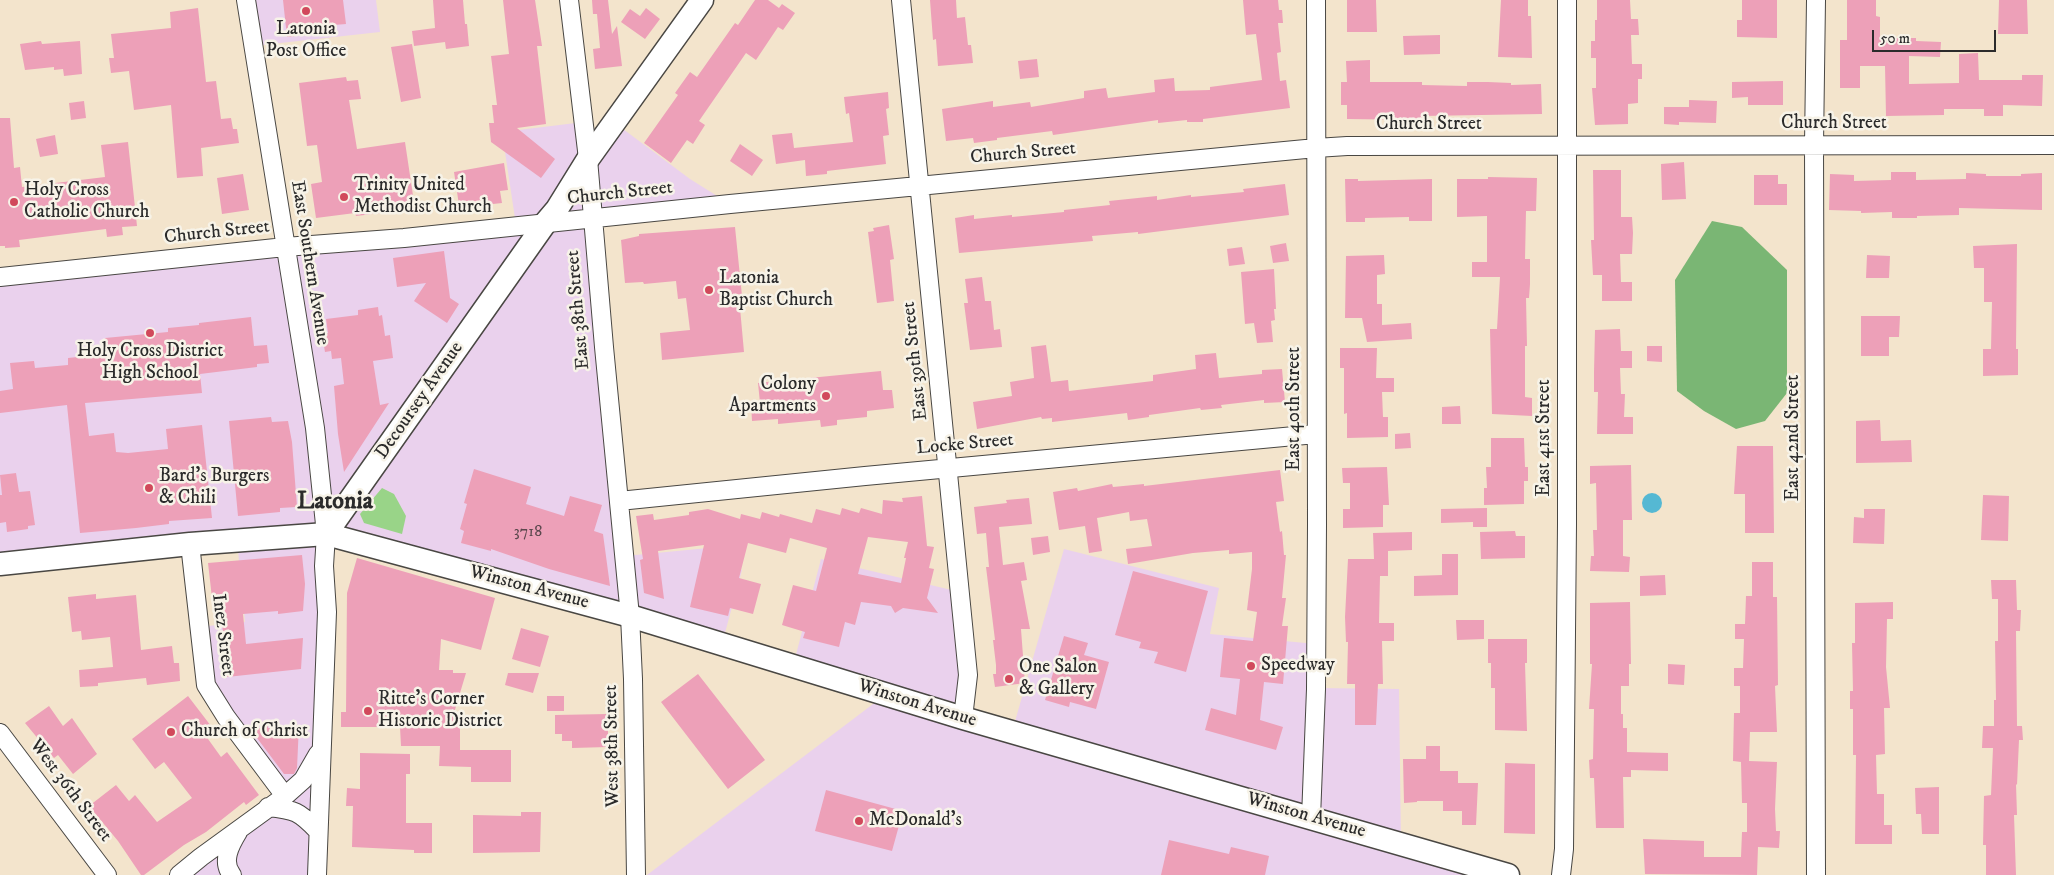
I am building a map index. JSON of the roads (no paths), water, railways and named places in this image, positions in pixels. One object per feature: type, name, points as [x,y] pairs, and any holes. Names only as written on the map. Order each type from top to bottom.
[{"type":"main road","name":"Decoursey Avenue","points":[[326,534],[546,222],[557,210],[588,159],[702,0]]},
{"type":"main road","points":[[0,564],[190,544],[326,534]]},
{"type":"main road","name":"Winston Avenue","points":[[326,534],[630,616],[963,718],[1508,875]]},
{"type":"street","name":"East Southern Avenue","points":[[246,0],[315,428],[326,534],[324,566],[327,612],[320,749],[317,875]]},
{"type":"street","name":"East 38th Street","points":[[569,0],[588,159],[630,616]]},
{"type":"street","name":"East 39th Street","points":[[901,0],[968,675],[963,718]]},
{"type":"street","name":"East 40th Street","points":[[1311,818],[1316,644],[1316,0]]},
{"type":"street","name":"East 41st Street","points":[[1561,875],[1564,849],[1567,524],[1567,0]]},
{"type":"street","name":"East 42nd Street","points":[[1816,0],[1814,146],[1816,875]]},
{"type":"street","name":"Church Street","points":[[0,277],[285,247],[404,238],[546,222],[1316,148],[2054,145]]},
{"type":"street","name":"Locke Street","points":[[619,502],[948,468],[1316,434]]},
{"type":"street","name":"Inez Street","points":[[190,544],[206,685],[226,717],[285,796]]},
{"type":"street","name":"West 38th Street","points":[[630,616],[633,679],[636,875]]},
{"type":"street","name":"West 36th Street","points":[[0,733],[107,875]]},
{"type":"street","points":[[179,875],[285,796],[303,780],[311,769],[320,749]]},
{"type":"street","points":[[268,807],[288,809],[304,816],[318,831]]},
{"type":"street","points":[[232,875],[228,870],[227,862],[229,848],[239,830]]},
{"type":"water","points":[[1652,493],[1659,496],[1662,503],[1659,510],[1652,513],[1645,510],[1642,503],[1645,496]]},
{"type":"place","name":"Latonia Post Office","points":[[306,11]]},
{"type":"place","name":"Trinity United Methodist Church","points":[[344,197]]},
{"type":"place","name":"Holy Cross Catholic Church","points":[[14,202]]},
{"type":"place","name":"Latonia Baptist Church","points":[[709,290]]},
{"type":"place","name":"Holy Cross District High School","points":[[150,333]]},
{"type":"place","name":"Colony Apartments","points":[[826,396]]},
{"type":"place","name":"Bard's Burgers & Chili","points":[[149,488]]},
{"type":"place","name":"Speedway","points":[[1251,666]]},
{"type":"place","name":"One Salon & Gallery","points":[[1009,679]]},
{"type":"place","name":"Ritte's Corner Historic District","points":[[368,711]]},
{"type":"place","name":"Church of Christ","points":[[171,732]]},
{"type":"place","name":"McDonald's","points":[[859,821]]},
{"type":"district","name":"Latonia","points":[[335,503]]}]
